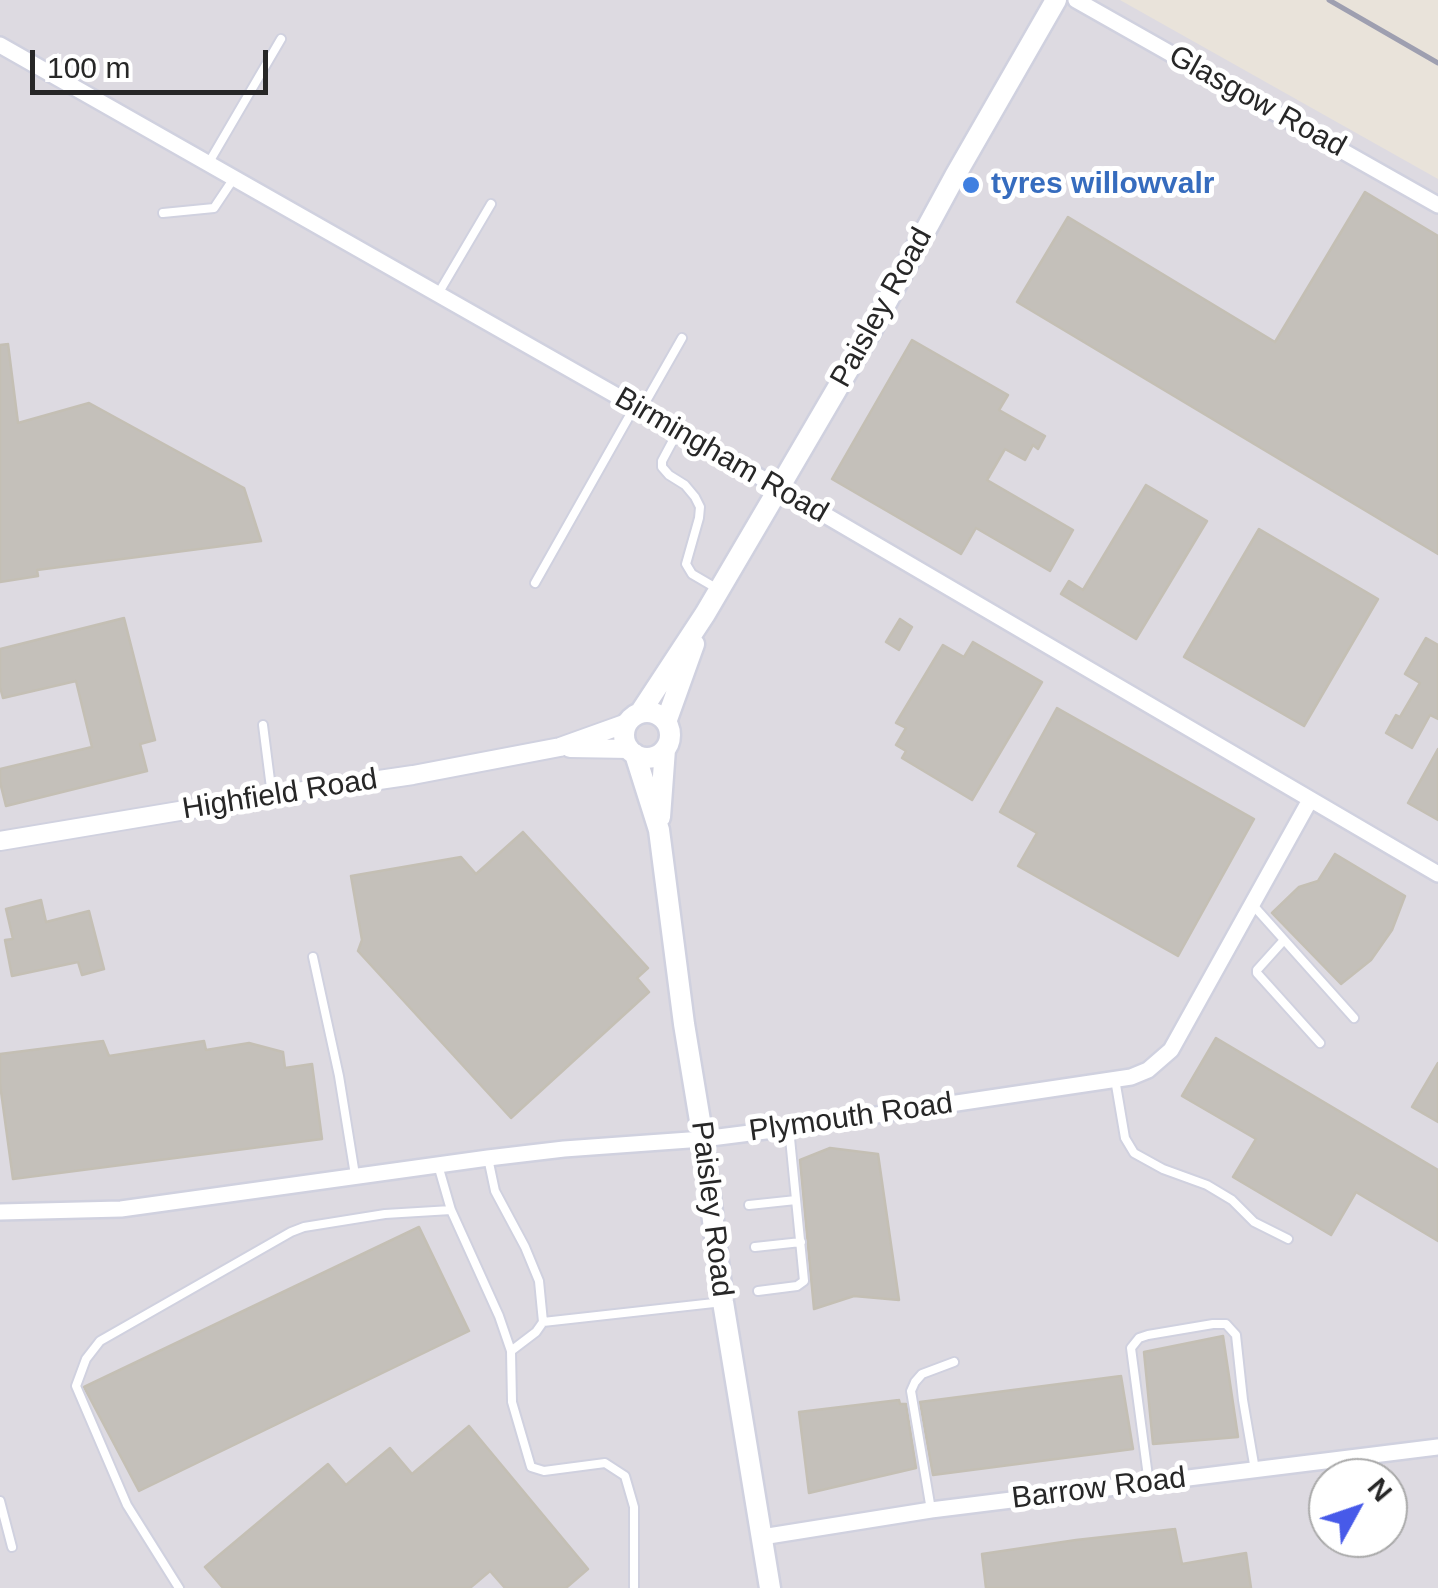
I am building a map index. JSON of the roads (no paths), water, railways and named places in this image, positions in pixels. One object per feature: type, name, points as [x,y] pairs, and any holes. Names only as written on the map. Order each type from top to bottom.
[{"type":"main road","name":"Paisley Road","points":[[633,718],[705,614],[872,328],[1056,0]]},
{"type":"main road","name":"Paisley Road","points":[[666,722],[705,614]]},
{"type":"main road","points":[[654,713],[666,722],[669,739],[665,749],[654,756],[641,757],[632,752],[624,737],[633,718],[654,713]]},
{"type":"main road","name":"Paisley Road","points":[[665,749],[659,830],[684,1024],[704,1139],[723,1302],[770,1588]]},
{"type":"main road","name":"Paisley Road","points":[[632,752],[659,830]]},
{"type":"street","name":"Glasgow Road","points":[[1076,0],[1438,204]]},
{"type":"street","name":"Birmingham Road","points":[[0,45],[779,488],[1438,874]]},
{"type":"street","name":"Highfield Road","points":[[0,842],[560,747],[633,718]]},
{"type":"street","name":"Highfield Road","points":[[560,747],[632,752]]},
{"type":"street","name":"Plymouth Road","points":[[0,1212],[122,1209],[488,1158],[789,1128],[1131,1077],[1148,1070],[1170,1050],[1310,800]]},
{"type":"street","name":"Barrow Road","points":[[762,1536],[931,1510],[1438,1448]]},
{"type":"lane","points":[[208,164],[281,39]]},
{"type":"lane","points":[[163,213],[214,208],[234,178]]},
{"type":"lane","points":[[438,294],[491,204]]},
{"type":"lane","points":[[535,583],[682,338]]},
{"type":"lane","points":[[678,431],[662,467],[685,485],[700,506],[686,564],[692,574],[718,590]]},
{"type":"lane","points":[[263,725],[272,796]]},
{"type":"lane","points":[[1252,904],[1354,1018]]},
{"type":"lane","points":[[1284,940],[1257,973],[1320,1043]]},
{"type":"lane","points":[[313,957],[356,1175]]},
{"type":"lane","points":[[1116,1079],[1124,1138],[1134,1153],[1162,1169],[1207,1185],[1232,1200],[1254,1222],[1288,1239]]},
{"type":"lane","points":[[758,1292],[796,1286],[804,1281],[789,1128]]},
{"type":"lane","points":[[488,1158],[496,1191],[539,1281],[544,1322]]},
{"type":"lane","points":[[438,1165],[451,1210],[511,1351],[512,1402],[531,1467],[544,1471],[605,1463],[626,1476],[634,1507],[634,1588]]},
{"type":"lane","points":[[749,1205],[796,1200]]},
{"type":"lane","points":[[179,1588],[126,1505],[76,1386],[86,1359],[100,1340],[291,1232],[385,1214],[451,1210]]},
{"type":"lane","points":[[755,1248],[801,1242]]},
{"type":"lane","points":[[511,1351],[544,1322],[723,1302]]},
{"type":"lane","points":[[1149,1484],[1131,1348],[1148,1334],[1213,1324],[1226,1324],[1236,1335],[1255,1472]]},
{"type":"lane","points":[[931,1510],[912,1391],[922,1374],[954,1362]]},
{"type":"lane","points":[[0,1500],[12,1547]]},
{"type":"railway","points":[[1329,0],[1438,63]]},
{"type":"place","name":"tyres willowvalr","points":[[971,185]]}]
